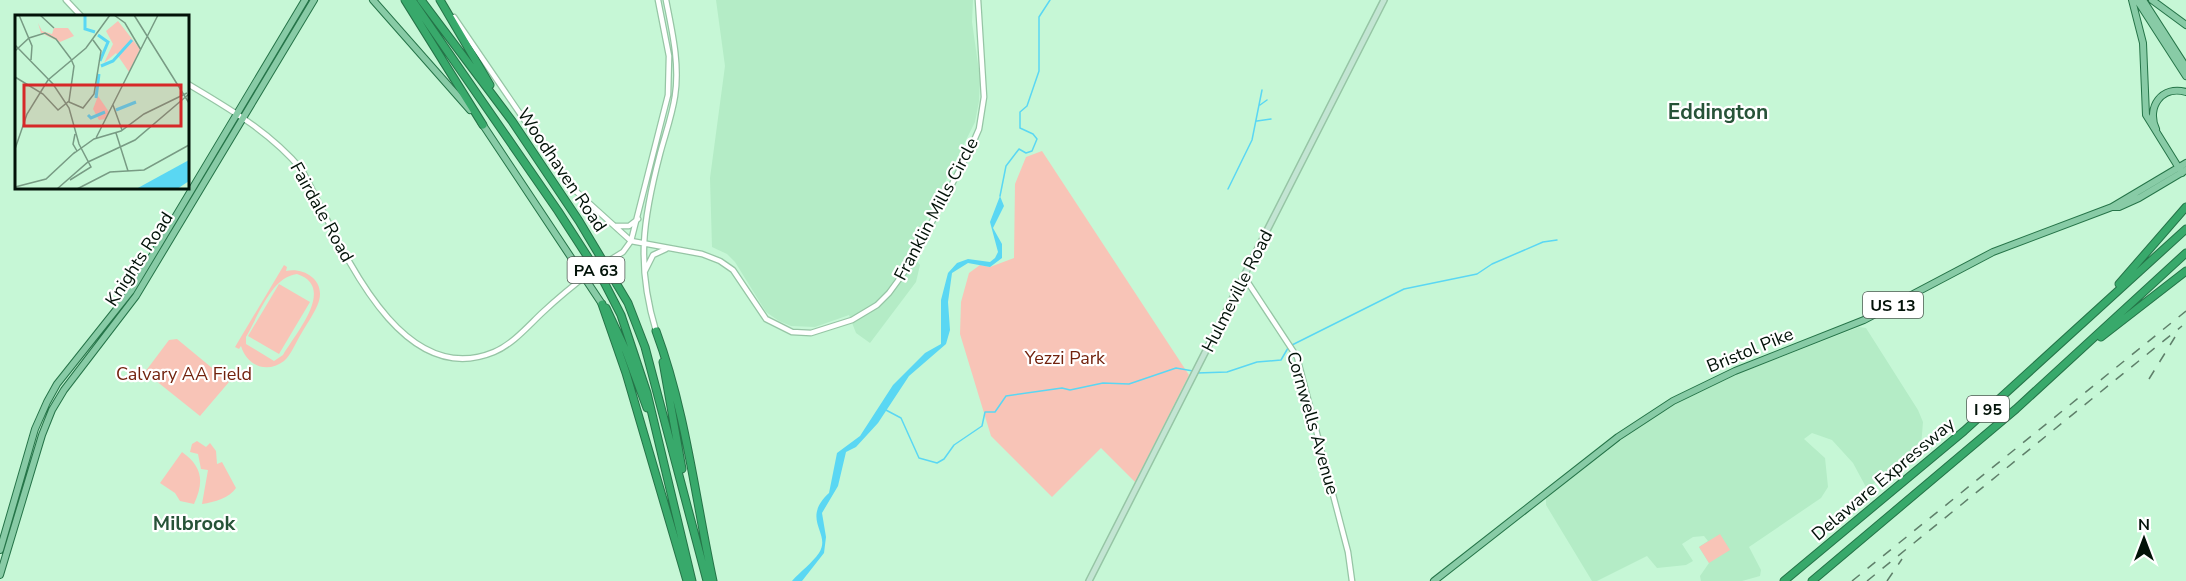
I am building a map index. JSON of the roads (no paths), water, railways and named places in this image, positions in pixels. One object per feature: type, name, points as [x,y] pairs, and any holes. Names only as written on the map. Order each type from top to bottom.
[{"type":"highway","points":[[405,0],[483,125]]},
{"type":"highway","name":"Woodhaven Road","points":[[412,0],[476,90],[604,282],[634,349],[661,446],[692,581]]},
{"type":"highway","name":"Woodhaven Road","points":[[421,0],[512,121],[579,221],[617,283],[637,324],[707,581]]},
{"type":"highway","points":[[440,0],[512,121]]},
{"type":"highway","points":[[2106,301],[2186,207]]},
{"type":"highway","name":"Delaware Expressway","points":[[1784,581],[1964,431],[2186,229]]},
{"type":"highway","name":"Delaware Expressway","points":[[1812,581],[1975,445],[2186,253]]},
{"type":"highway","points":[[2079,351],[2186,271]]},
{"type":"highway","points":[[602,304],[626,351],[661,446]]},
{"type":"highway","points":[[602,304],[629,384],[687,581]]},
{"type":"highway","points":[[656,331],[668,382],[691,519]]},
{"type":"highway","points":[[656,331],[682,414],[713,581]]},
{"type":"main road","name":"Knights Road","points":[[0,575],[42,435],[52,410],[64,390],[136,296],[274,58],[305,0]]},
{"type":"main road","name":"Knights Road","points":[[274,58],[314,0]]},
{"type":"main road","points":[[373,0],[483,125],[586,276],[602,304]]},
{"type":"main road","name":"Hulmeville Road","points":[[1089,581],[1198,365],[1245,278],[1384,0]]},
{"type":"main road","points":[[2132,0],[2143,43],[2145,111],[2151,127],[2183,168]]},
{"type":"main road","points":[[2137,0],[2186,76]]},
{"type":"main road","points":[[2143,0],[2186,66]]},
{"type":"main road","points":[[2152,0],[2186,25]]},
{"type":"main road","points":[[2183,168],[2156,129],[2152,114],[2155,104],[2163,94],[2175,90],[2186,92]]},
{"type":"main road","name":"Knights Road","points":[[0,550],[35,429],[47,402],[57,384],[131,291],[241,115]]},
{"type":"main road","name":"Bristol Pike","points":[[1434,581],[1613,441],[1673,401],[1724,376],[1871,318],[1993,252],[2112,207],[2183,168]]},
{"type":"street","points":[[66,0],[80,15]]},
{"type":"street","name":"Woodhaven Road","points":[[440,0],[568,184],[631,242]]},
{"type":"street","points":[[586,276],[623,252],[631,242],[638,219],[669,85],[669,56],[658,0]]},
{"type":"street","points":[[656,331],[644,280],[642,244],[651,188],[675,96],[674,38],[666,0]]},
{"type":"street","name":"Franklin Mills Circle","points":[[631,242],[702,254],[728,265],[766,319],[792,332],[811,333],[830,329],[877,305],[909,267],[979,129],[984,86],[978,0]]},
{"type":"street","name":"Fairdale Road","points":[[189,85],[241,115],[277,142],[302,170],[359,280],[409,338],[425,350],[453,358],[481,356],[506,345],[586,276]]},
{"type":"street","points":[[613,225],[626,227],[638,219]]},
{"type":"street","points":[[644,280],[649,259],[658,251],[669,248]]},
{"type":"street","name":"Cornwells Avenue","points":[[1245,278],[1291,346],[1300,365],[1348,552],[1352,581]]},
{"type":"water","points":[[1000,196],[1004,206],[993,228],[1002,244],[1002,258],[990,267],[968,263],[952,273],[948,302],[950,330],[946,344],[909,376],[878,423],[856,447],[846,452],[838,486],[822,513],[826,537],[824,553],[802,581],[792,581],[816,557],[822,546],[817,511],[829,493],[837,453],[860,436],[893,385],[925,353],[941,344],[941,300],[948,273],[957,263],[968,259],[990,262],[995,258],[998,252],[990,222]]},
{"type":"waterway","points":[[1000,196],[1006,166],[1019,149],[1026,153],[1032,151],[1037,139],[1033,134],[1020,128],[1020,112],[1027,106],[1039,71],[1039,17],[1050,0]]},
{"type":"waterway","points":[[1228,189],[1252,140],[1262,90]]},
{"type":"waterway","points":[[1260,105],[1267,100]]},
{"type":"waterway","points":[[1257,121],[1271,119]]},
{"type":"waterway","points":[[1292,345],[1404,289],[1477,274],[1492,264],[1543,242],[1557,240]]},
{"type":"waterway","points":[[1197,373],[1227,372],[1257,362],[1281,360],[1288,348]]},
{"type":"waterway","points":[[884,409],[901,418],[919,458],[937,463],[944,459],[954,445],[982,426],[985,412],[995,412],[1006,396],[1062,388],[1070,390],[1103,383],[1129,384],[1176,368],[1193,371]]},
{"type":"railway","points":[[1852,581],[2186,311]]},
{"type":"railway","points":[[1867,581],[2182,326]]},
{"type":"railway","points":[[2149,379],[2175,337]]},
{"type":"railway","points":[[1887,581],[1902,559]]},
{"type":"district","name":"Eddington","points":[[1718,112]]},
{"type":"district","name":"Milbrook","points":[[194,523]]},
{"type":"park label","name":"Yezzi Park","points":[[1065,358]]},
{"type":"park label","name":"Calvary AA Field","points":[[184,374]]}]
